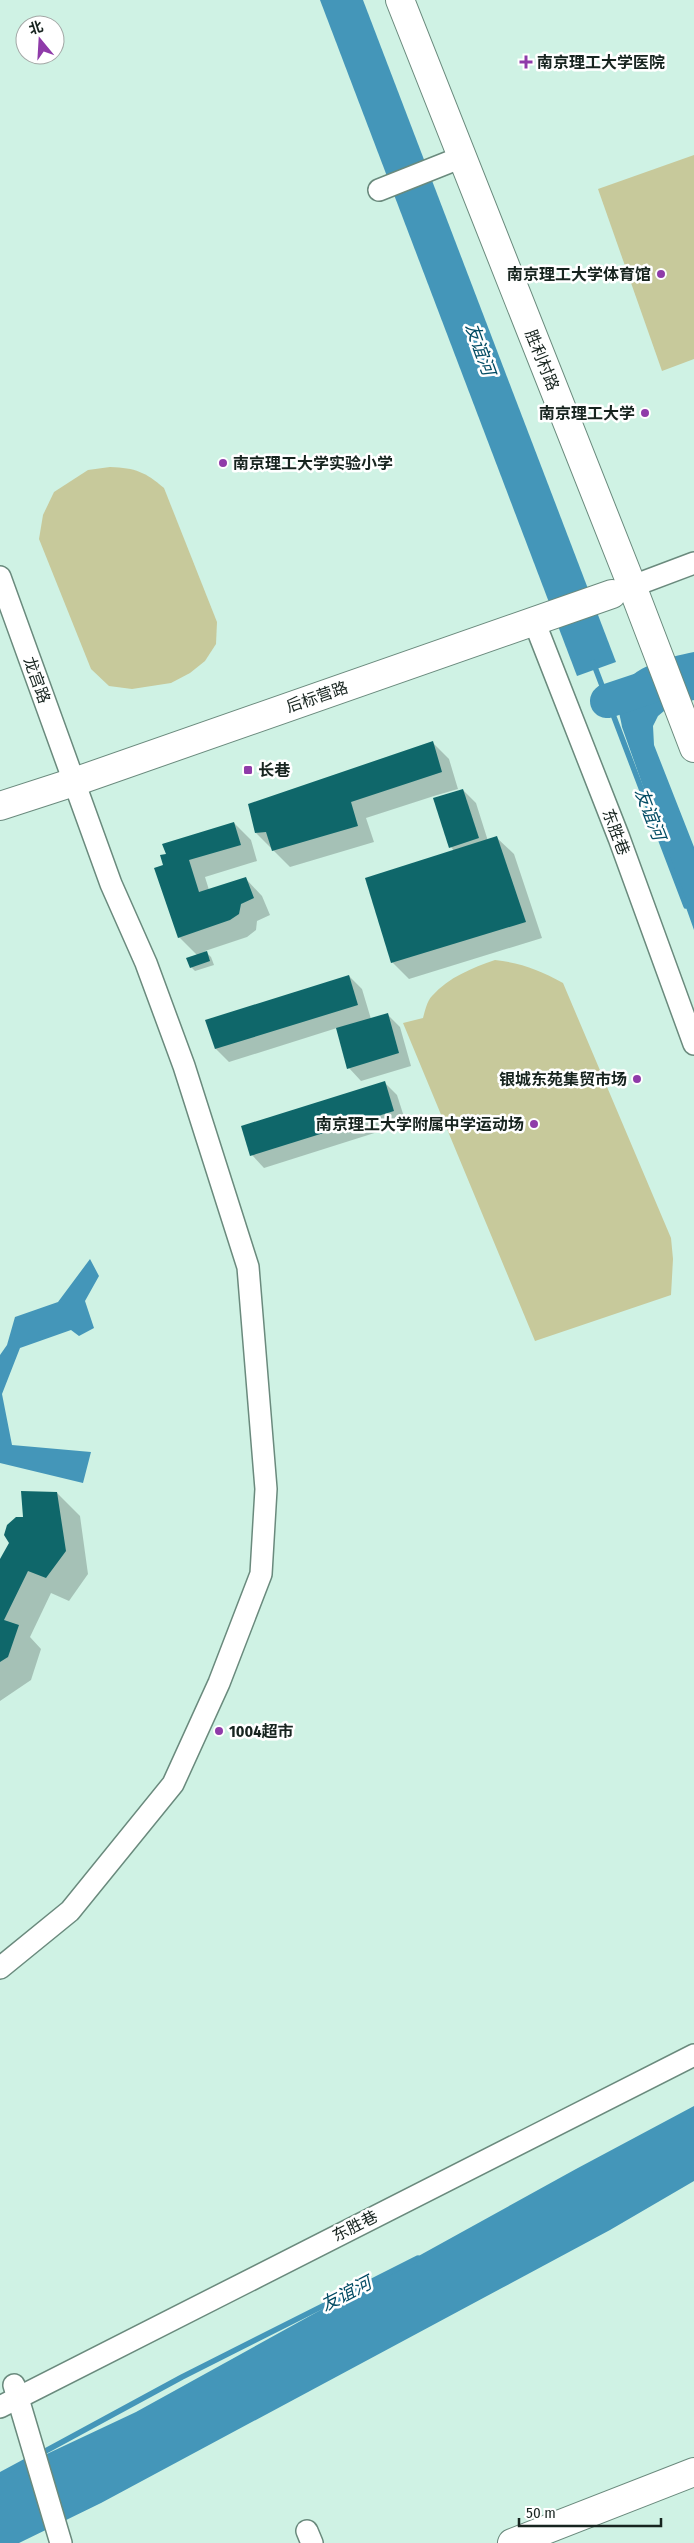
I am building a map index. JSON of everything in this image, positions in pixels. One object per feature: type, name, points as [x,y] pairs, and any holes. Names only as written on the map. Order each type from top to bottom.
[{"type":"street","name":"胜利村路","points":[[400,0],[462,157],[622,590],[643,614],[694,747]]},
{"type":"street","points":[[379,190],[462,157]]},
{"type":"street","points":[[622,590],[694,563]]},
{"type":"street","name":"龙宫路","points":[[0,577],[111,884],[146,963],[184,1066],[248,1267],[266,1489],[261,1574],[219,1683],[173,1784],[70,1911],[0,1968]]},
{"type":"street","name":"后标营路","points":[[0,806],[74,782],[622,590]]},
{"type":"street","name":"东胜巷","points":[[534,621],[619,838],[694,1044]]},
{"type":"street","name":"东胜巷","points":[[10,2396],[694,2055]]},
{"type":"street","points":[[10,2396],[61,2543]]},
{"type":"street","points":[[512,2543],[694,2472]]},
{"type":"green space","name":"南京理工大学体育馆","points":[[694,155],[694,359],[662,371],[598,189]]},
{"type":"green space","points":[[110,467],[127,468],[140,472],[164,488],[217,622],[216,644],[205,661],[190,673],[171,683],[132,689],[109,686],[91,669],[39,539],[43,515],[54,492],[88,470]]},
{"type":"green space","name":"南京理工大学附属中学运动场","points":[[495,960],[530,968],[563,983],[671,1238],[673,1259],[671,1295],[535,1341],[403,1023],[423,1018],[430,998],[453,978]]},
{"type":"water","points":[[320,0],[363,0],[616,662],[577,676]]},
{"type":"water","points":[[694,652],[694,700],[670,706],[658,716],[653,726],[654,745],[694,847],[694,930],[622,727],[618,700],[621,689],[637,672],[660,661]]},
{"type":"water","points":[[90,1259],[99,1276],[85,1301],[94,1328],[79,1336],[71,1330],[20,1348],[2,1394],[12,1445],[91,1452],[83,1483],[0,1463],[0,1355],[7,1345],[15,1317],[58,1302]]},
{"type":"water","points":[[694,2106],[694,2181],[610,2230],[101,2503],[19,2543],[0,2543],[0,2476],[136,2412]]},
{"type":"building","points":[[433,741],[442,772],[351,802],[358,826],[272,851],[266,832],[255,833],[248,804]]},
{"type":"building","points":[[463,789],[479,838],[449,848],[433,798]]},
{"type":"building","points":[[234,822],[241,845],[189,860],[199,892],[246,877],[254,898],[241,904],[239,914],[230,920],[178,938],[154,868],[163,865],[160,855],[166,854],[162,844]]},
{"type":"building","points":[[497,836],[526,922],[391,963],[365,878]]},
{"type":"building","points":[[207,951],[210,961],[190,968],[186,958]]},
{"type":"building","points":[[349,975],[358,1005],[215,1049],[205,1020]]},
{"type":"building","points":[[388,1013],[399,1053],[347,1069],[336,1028]]},
{"type":"building","points":[[385,1081],[394,1111],[250,1156],[241,1126]]},
{"type":"building","points":[[21,1491],[57,1492],[66,1551],[46,1578],[28,1571],[4,1620],[19,1625],[8,1657],[0,1662],[0,1559],[9,1543],[4,1535],[7,1525],[16,1517],[23,1517]]},
{"type":"waterway","name":"友谊河","points":[[593,662],[686,906]]},
{"type":"waterway","name":"友谊河","points":[[607,701],[694,672]]},
{"type":"waterway","name":"友谊河","points":[[40,2454],[182,2377],[418,2258]]},
{"type":"waterway","name":"友谊河","points":[[0,2475],[32,2458]]},
{"type":"place","name":"南京理工大学医院","points":[[526,62]]},
{"type":"place","name":"南京理工大学体育馆","points":[[661,274]]},
{"type":"place","name":"南京理工大学","points":[[645,413]]},
{"type":"place","name":"南京理工大学实验小学","points":[[223,463]]},
{"type":"place","name":"长巷","points":[[248,770]]},
{"type":"place","name":"银城东苑集贸市场","points":[[637,1079]]},
{"type":"place","name":"南京理工大学附属中学运动场","points":[[534,1124]]},
{"type":"place","name":"1004超市","points":[[219,1731]]}]
